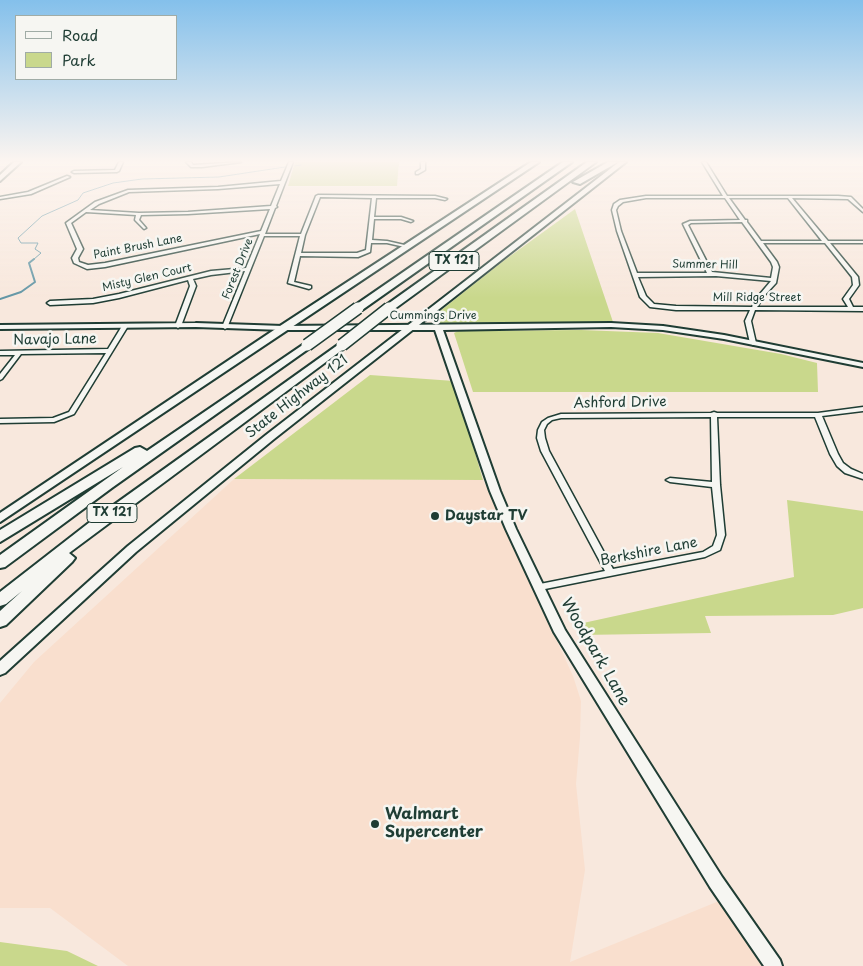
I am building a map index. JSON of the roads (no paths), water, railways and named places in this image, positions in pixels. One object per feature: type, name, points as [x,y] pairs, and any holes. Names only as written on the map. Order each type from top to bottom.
[{"type":"highway","name":"TX 121","points":[[0,600],[95,525],[530,207]]},
{"type":"highway","points":[[519,215],[533,207]]},
{"type":"highway","name":"TX 121","points":[[0,563],[92,495],[502,208]]},
{"type":"highway","points":[[0,537],[203,412],[218,407]]},
{"type":"highway","points":[[0,621],[67,558],[137,501],[223,436],[227,428]]},
{"type":"main road","points":[[0,518],[283,328],[468,207]]},
{"type":"main road","name":"State Highway 121","points":[[0,669],[132,549],[409,328],[565,207]]},
{"type":"street","name":"Paint Brush Lane","points":[[93,207],[68,223],[80,249],[75,258],[76,263],[84,267],[105,265],[262,234],[303,235]]},
{"type":"street","points":[[86,211],[139,214],[216,214],[273,207]]},
{"type":"street","name":"Forest Drive","points":[[225,326],[274,207]]},
{"type":"street","points":[[309,287],[291,283],[303,235],[314,207]]},
{"type":"street","points":[[298,254],[358,255],[368,251],[373,207]]},
{"type":"street","points":[[616,207],[614,217],[636,275]]},
{"type":"street","points":[[734,207],[774,262],[776,273],[748,321],[753,343]]},
{"type":"street","points":[[797,207],[855,277],[856,285],[846,299],[851,308]]},
{"type":"street","points":[[139,214],[138,220],[144,228]]},
{"type":"street","points":[[372,218],[401,218],[411,221]]},
{"type":"street","points":[[710,274],[685,224],[690,222],[745,221]]},
{"type":"street","points":[[369,241],[387,242],[407,247]]},
{"type":"street","points":[[761,242],[863,242]]},
{"type":"street","name":"Misty Glen Court","points":[[50,303],[119,296],[190,278],[224,271],[248,269]]},
{"type":"street","name":"Summer Hill","points":[[636,275],[710,274],[773,280]]},
{"type":"street","name":"Mill Ridge Street","points":[[636,275],[643,297],[652,306],[863,309]]},
{"type":"street","points":[[178,326],[193,286],[190,278]]},
{"type":"street","name":"Cummings Drive","points":[[1,327],[225,326],[438,328],[611,325],[663,328],[753,343],[863,365]]},
{"type":"street","points":[[0,421],[54,420],[65,417],[75,410],[125,326]]},
{"type":"street","name":"Woodpark Lane","points":[[438,328],[495,491],[511,529],[566,640],[716,882],[774,966]]},
{"type":"street","name":"Navajo Lane","points":[[0,353],[110,351]]},
{"type":"street","points":[[0,378],[19,353]]},
{"type":"street","name":"Ashford Drive","points":[[610,572],[545,451],[541,430],[544,423],[550,419],[561,416],[818,414],[863,409]]},
{"type":"street","name":"Berkshire Lane","points":[[540,587],[705,554],[717,548],[721,536],[716,485],[714,414]]},
{"type":"street","points":[[818,414],[840,464],[848,471],[863,478]]},
{"type":"street","points":[[670,480],[716,485]]},
{"type":"waterway","points":[[33,260],[41,253],[35,249],[38,243],[21,243],[18,238],[42,216],[62,207]]},
{"type":"waterway","points":[[0,299],[21,292],[35,282],[29,263],[34,259]]},
{"type":"place","name":"Daystar TV","points":[[435,516]]},
{"type":"place","name":"Walmart Supercenter","points":[[375,824]]}]
